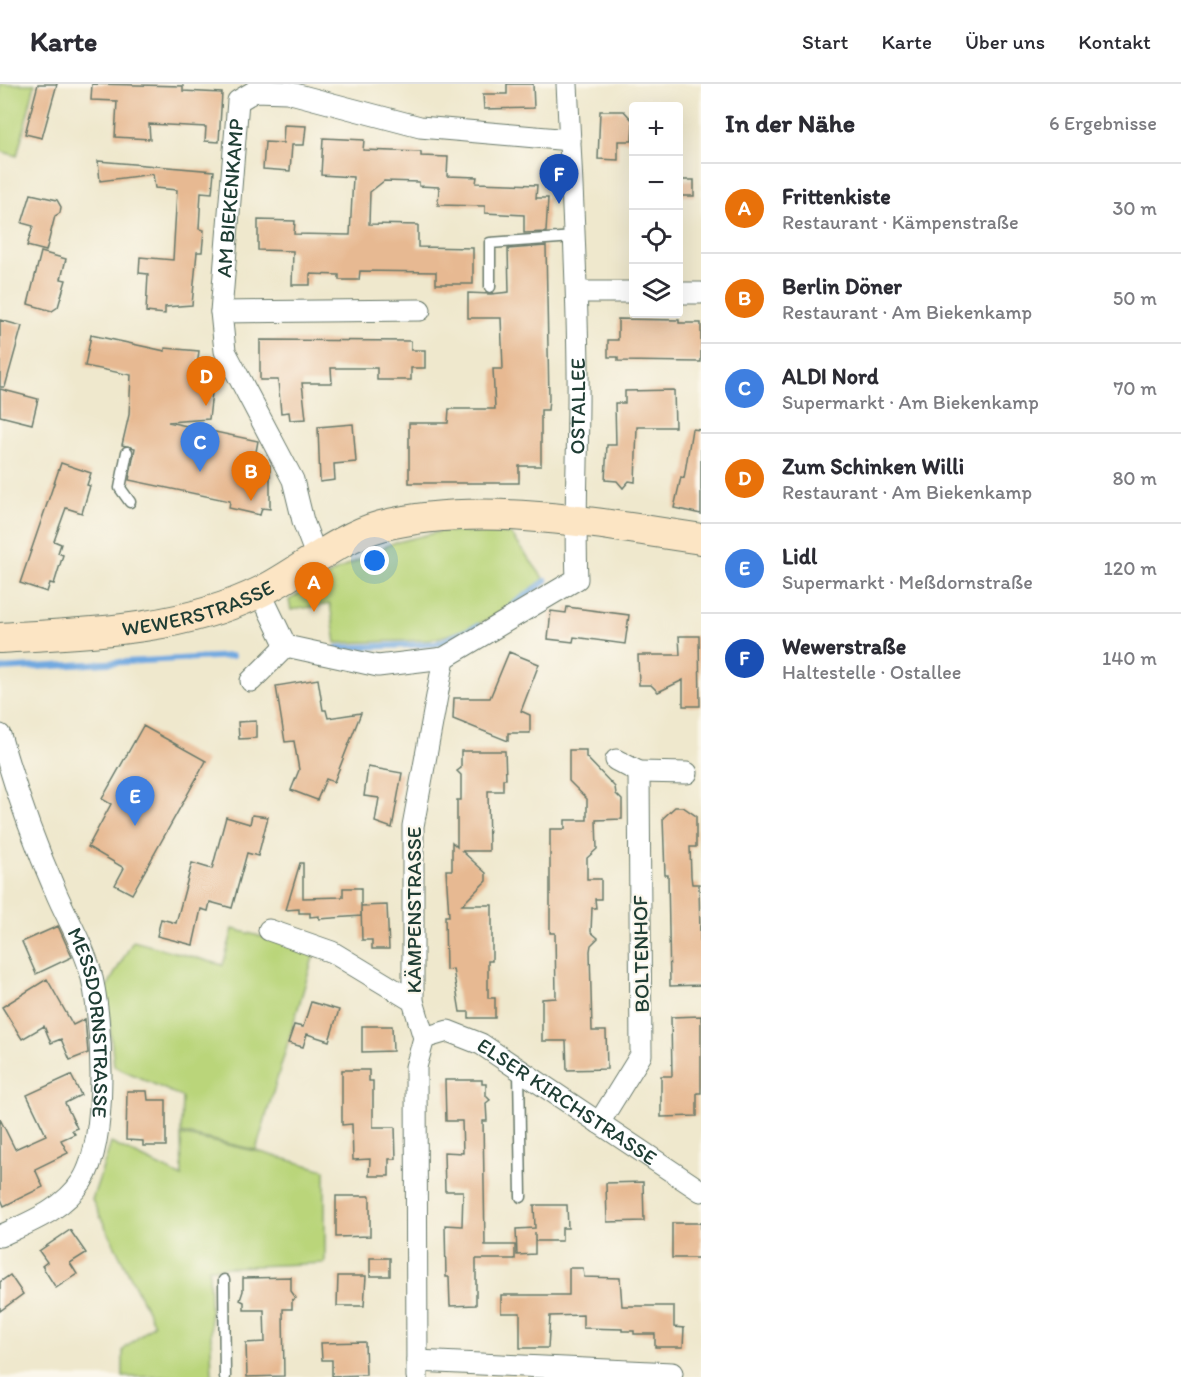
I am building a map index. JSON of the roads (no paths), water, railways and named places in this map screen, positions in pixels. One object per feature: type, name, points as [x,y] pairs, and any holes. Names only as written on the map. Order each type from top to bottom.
[{"type":"main road","name":"WEWERSTRASSE","points":[[0,638],[146,626],[209,610],[260,592],[347,540],[379,527],[410,520],[447,516],[528,517],[574,521],[701,539]]},
{"type":"street","name":"OSTALLEE","points":[[567,84],[578,292],[578,414],[574,521]]},
{"type":"street","name":"AM BIEKENKAMP","points":[[316,558],[303,521],[293,480],[225,351],[221,312],[238,101],[255,91],[287,92],[420,127],[570,140]]},
{"type":"street","points":[[578,292],[629,292]]},
{"type":"street","points":[[683,293],[701,293]]},
{"type":"street","name":"AM BIEKENKAMP","points":[[221,312],[420,310]]},
{"type":"street","points":[[286,646],[378,666],[444,658],[577,579],[574,521]]},
{"type":"street","points":[[260,592],[286,646]]},
{"type":"street","points":[[251,681],[286,646]]},
{"type":"street","name":"KÄMPENSTRASSE","points":[[424,1038],[413,1001],[413,826],[444,658]]},
{"type":"street","name":"MESSDORNSTRASSE","points":[[0,735],[6,778],[90,969],[99,1047],[100,1105],[96,1145],[82,1181],[73,1193],[44,1216],[1,1234]]},
{"type":"street","points":[[616,760],[639,772],[687,773]]},
{"type":"street","name":"BOLTENHOF","points":[[599,1124],[641,1055],[639,772]]},
{"type":"street","points":[[269,930],[332,952],[413,1001]]},
{"type":"street","name":"ELSER KIRCHSTRASSE","points":[[424,1038],[448,1031],[482,1044],[701,1191]]},
{"type":"street","points":[[424,1038],[416,1067],[417,1369],[672,1373]]},
{"type":"lane","points":[[490,287],[490,243],[574,237]]},
{"type":"lane","points":[[127,452],[120,488],[130,502]]},
{"type":"lane","points":[[519,1070],[521,1197]]},
{"type":"lane","points":[[224,1280],[225,1377]]},
{"type":"waterway","points":[[510,607],[546,581]]},
{"type":"waterway","points":[[337,648],[436,644],[478,626]]},
{"type":"waterway","points":[[0,669],[232,656]]},
{"type":"place","name":"Wewerstraße","points":[[559,204]]},
{"type":"place","name":"Zum Schinken Willi","points":[[206,406]]},
{"type":"place","name":"ALDI Nord","points":[[200,472]]},
{"type":"place","name":"Berlin Döner","points":[[251,501]]},
{"type":"place","name":"Frittenkiste","points":[[314,612]]},
{"type":"place","name":"Lidl","points":[[135,826]]}]
